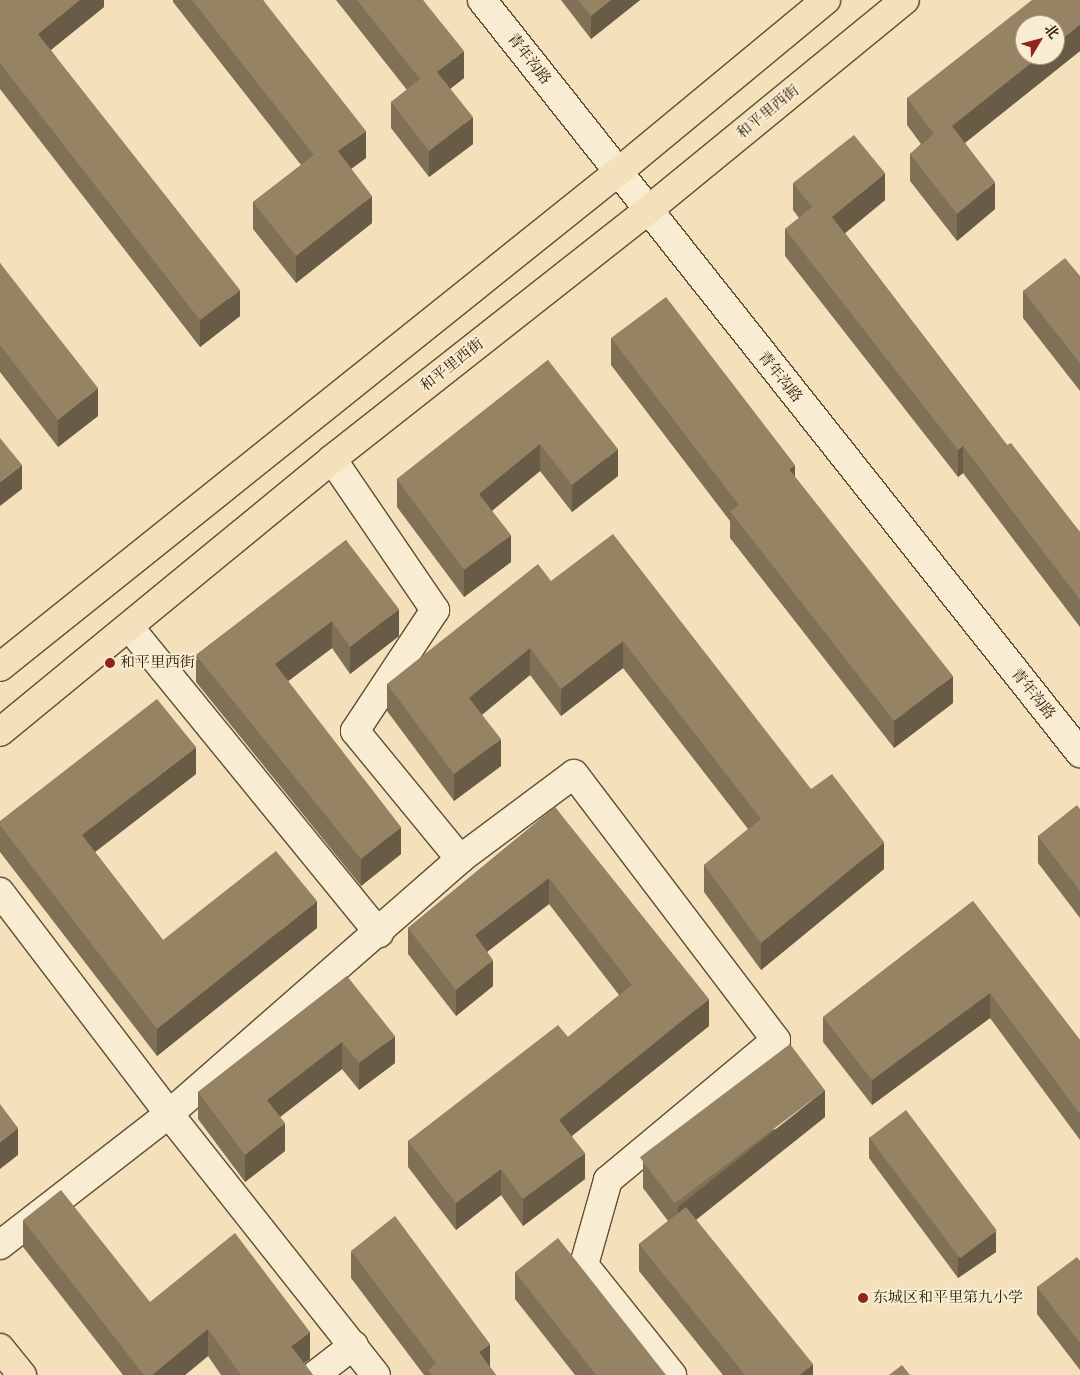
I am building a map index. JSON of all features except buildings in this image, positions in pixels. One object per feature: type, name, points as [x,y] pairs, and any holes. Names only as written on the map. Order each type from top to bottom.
[{"type":"main road","points":[[0,667],[618,172],[826,0]]},
{"type":"main road","name":"和平里西街","points":[[0,732],[130,628],[332,459],[647,211],[905,0]]},
{"type":"main road","points":[[0,1348],[22,1375]]},
{"type":"street","name":"青年沟路","points":[[482,0],[647,211],[1080,753]]},
{"type":"street","points":[[332,459],[434,610],[355,731],[460,859]]},
{"type":"street","points":[[130,628],[379,933]]},
{"type":"street","points":[[0,1245],[169,1114],[379,933],[460,859],[574,774],[776,1040],[608,1180],[584,1265],[672,1375]]},
{"type":"street","points":[[0,892],[169,1114],[376,1375]]},
{"type":"street","points":[[315,1375],[354,1345]]},
{"type":"place","name":"和平里西街","points":[[110,663]]},
{"type":"place","name":"东城区和平里第九小学","points":[[863,1298]]}]
